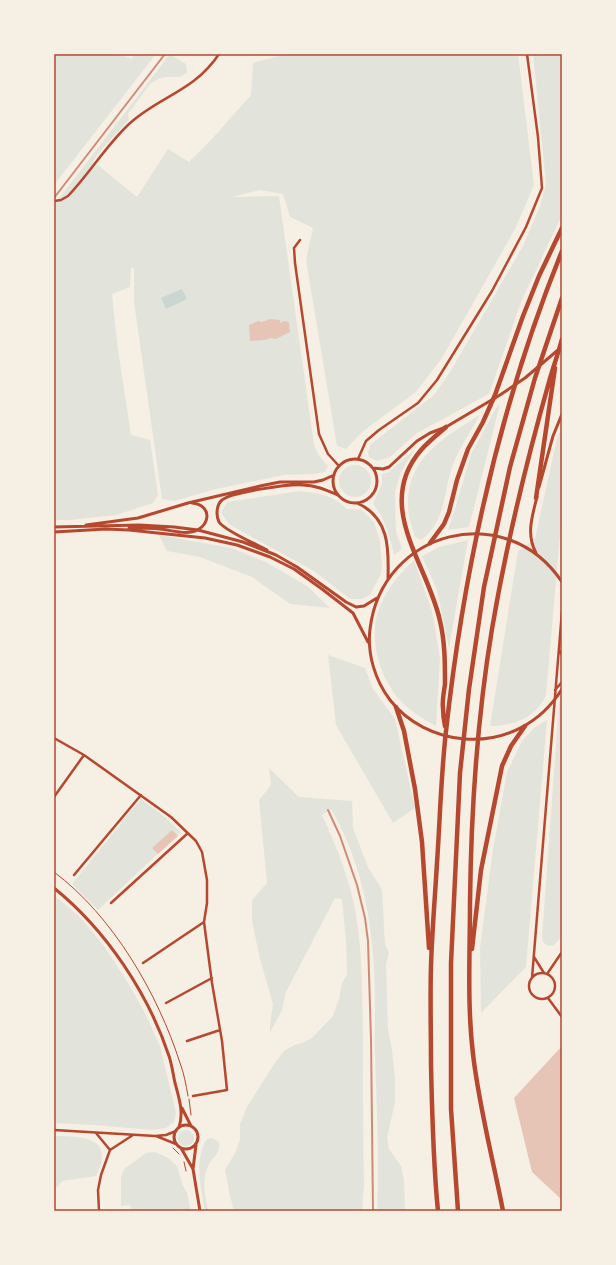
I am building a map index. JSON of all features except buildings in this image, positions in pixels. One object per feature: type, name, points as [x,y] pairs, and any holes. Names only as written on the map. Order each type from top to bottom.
[{"type":"highway","points":[[430,543],[444,524],[449,512],[460,470],[468,449],[483,422],[495,395],[539,276],[562,228]]},
{"type":"highway","points":[[431,965],[446,732],[459,633],[468,582],[494,461],[538,313],[562,251]]},
{"type":"highway","points":[[458,1211],[451,1109],[451,963],[460,773],[469,689],[484,588],[507,482],[535,378],[562,298]]},
{"type":"highway","points":[[503,1211],[480,1106],[474,1061],[469,1002],[471,862],[476,750],[492,628],[505,561],[542,407],[562,339]]},
{"type":"highway","points":[[536,498],[557,358]]},
{"type":"highway","points":[[446,427],[421,450],[414,461],[406,476],[402,509],[407,534],[433,595],[444,640],[445,657],[442,709],[446,732]]},
{"type":"highway","points":[[396,707],[404,730],[415,789],[422,842],[431,965],[432,1111],[438,1211]]},
{"type":"highway","points":[[470,960],[474,939],[481,870],[502,766],[511,746],[525,726]]},
{"type":"street","points":[[55,201],[61,200],[68,196],[112,142],[128,125],[141,114],[198,79],[210,67],[219,54]]},
{"type":"street","points":[[358,459],[366,442],[379,430],[418,402],[437,380],[492,290],[526,227],[542,188],[538,137],[527,54]]},
{"type":"street","points":[[300,240],[294,248],[319,434],[328,454],[339,466]]},
{"type":"street","points":[[373,468],[383,469],[389,467],[417,441],[430,433],[446,427],[472,413],[525,378],[562,346]]},
{"type":"street","points":[[537,555],[530,535],[536,498],[553,436],[562,414]]},
{"type":"street","points":[[357,503],[368,499],[374,493],[377,480],[373,468],[365,461],[350,459],[339,466],[334,475],[334,488],[343,500],[357,503],[371,511],[378,519],[385,535],[389,556],[388,579]]},
{"type":"street","points":[[76,526],[138,518],[224,494],[280,482],[314,482],[334,475]]},
{"type":"street","points":[[338,495],[322,488],[304,485],[281,485],[223,498],[219,502],[216,515],[220,523],[226,529],[297,567],[346,602],[356,607],[364,606],[377,598]]},
{"type":"street","points":[[54,532],[122,528],[158,529],[190,533],[204,526],[207,520],[207,513],[204,508],[197,504],[188,503]]},
{"type":"street","points":[[54,527],[139,525],[198,530],[243,542],[276,555]]},
{"type":"street","points":[[112,529],[205,538],[237,545],[270,557],[294,569],[353,613],[369,644]]},
{"type":"street","points":[[562,582],[550,566],[537,555],[523,546],[507,539],[487,534],[461,534],[430,543],[423,546],[404,560],[388,579],[377,598],[371,621],[369,644],[372,665],[377,678],[386,694],[396,707],[415,723],[426,729],[448,737],[480,740],[501,736],[525,726],[546,710],[562,689]]},
{"type":"street","points":[[534,956],[546,974],[554,980],[556,986],[554,992],[548,998],[539,999],[534,996],[529,986],[532,978],[534,956],[562,611]]},
{"type":"street","points":[[560,634],[562,630]]},
{"type":"street","points":[[558,650],[562,655]]},
{"type":"street","points":[[555,690],[562,682]]},
{"type":"street","points":[[54,738],[84,755],[171,817],[196,841],[202,852],[207,880],[207,903],[204,922],[220,1030],[227,1090],[193,1096]]},
{"type":"street","points":[[54,797],[84,755]]},
{"type":"street","points":[[74,875],[141,795]]},
{"type":"street","points":[[111,903],[188,833]]},
{"type":"street","points":[[54,888],[93,924],[130,973],[153,1017],[169,1056],[181,1106],[182,1121],[176,1130],[166,1135],[156,1136],[54,1130]]},
{"type":"street","points":[[143,964],[204,922]]},
{"type":"street","points":[[532,978],[536,975],[546,974],[562,952]]},
{"type":"street","points":[[166,1003],[212,978]]},
{"type":"street","points":[[548,998],[562,1017]]},
{"type":"street","points":[[188,1041],[220,1030]]},
{"type":"street","points":[[181,1106],[191,1126],[196,1130],[199,1139],[196,1145],[193,1169],[200,1211]]},
{"type":"street","points":[[179,1127],[186,1125],[191,1126]]},
{"type":"street","points":[[176,1130],[174,1137],[176,1144]]},
{"type":"street","points":[[96,1133],[110,1150]]},
{"type":"street","points":[[99,1211],[98,1190],[101,1175],[110,1150],[133,1134]]},
{"type":"street","points":[[156,1136],[176,1144],[181,1148],[193,1169]]},
{"type":"street","points":[[181,1148],[190,1149],[196,1145]]},
{"type":"path","points":[[170,1146],[182,1158],[186,1171]]},
{"type":"shaded area","points":[[54,54],[118,54],[132,59],[134,54],[156,54],[54,185]]},
{"type":"shaded area","points":[[170,54],[174,54],[173,56],[186,64],[187,73],[179,77],[166,77],[158,79],[150,84],[128,114],[129,120],[93,161],[137,197],[168,149],[189,162],[211,140],[251,95],[253,63],[286,54],[518,54],[534,185],[515,229],[442,358],[416,392],[362,432],[346,449],[337,446],[306,260],[313,228],[290,217],[283,194],[260,190],[231,197],[279,196],[314,445],[318,454],[328,466],[325,472],[315,474],[284,475],[216,489],[174,501],[162,499],[134,302],[134,268],[131,268],[130,287],[112,294],[118,350],[131,435],[150,440],[158,495],[153,503],[116,515],[70,520],[54,520],[54,205]]},
{"type":"shaded area","points":[[533,54],[562,54],[562,215],[521,302],[489,394],[417,433],[390,457],[377,461],[369,457],[368,453],[370,445],[434,395],[450,372],[523,246],[540,206],[546,184]]},
{"type":"shaded area","points":[[182,289],[187,299],[166,309],[161,298]]},
{"type":"shaded area","points":[[500,404],[469,527],[448,530],[471,454],[496,408]]},
{"type":"shaded area","points":[[480,415],[461,447],[452,467],[442,507],[435,525],[421,540],[415,537],[409,516],[408,497],[411,481],[418,467],[427,454],[438,443]]},
{"type":"shaded area","points":[[562,427],[562,512],[546,695],[536,710],[523,719],[499,726],[490,726],[518,551],[535,539],[557,438]]},
{"type":"shaded area","points":[[415,449],[401,472],[395,492],[396,531],[402,549],[394,555],[384,522],[373,504],[382,484],[382,474],[389,472]]},
{"type":"shaded area","points":[[355,465],[361,466],[368,472],[371,481],[370,487],[364,494],[355,497],[349,496],[342,490],[339,481],[340,475],[346,468]]},
{"type":"shaded area","points":[[300,491],[331,498],[347,509],[362,510],[374,522],[380,541],[382,567],[380,576],[370,595],[362,599],[350,599],[314,571],[230,525],[221,513],[227,502]]},
{"type":"shaded area","points":[[159,535],[231,548],[266,562],[307,586],[330,608],[290,604],[252,577],[200,557],[167,551]]},
{"type":"shaded area","points":[[468,540],[449,648],[437,590],[422,556],[439,547]]},
{"type":"shaded area","points":[[414,560],[432,611],[440,658],[436,726],[402,703],[394,692],[381,668],[375,642],[377,615],[383,599],[397,578]]},
{"type":"shaded area","points":[[328,655],[365,668],[373,689],[395,719],[415,808],[393,823],[336,725]]},
{"type":"shaded area","points":[[559,702],[562,702],[562,936],[554,945],[548,946],[543,942],[542,938]]},
{"type":"shaded area","points":[[547,720],[526,967],[481,1013],[480,948],[493,849],[507,772],[522,741],[535,727]]},
{"type":"shaded area","points":[[269,768],[299,797],[352,801],[353,828],[368,867],[382,890],[385,944],[389,953],[386,965],[388,1029],[395,1078],[395,1102],[387,1138],[389,1149],[401,1166],[404,1181],[405,1211],[377,1211],[378,1151],[375,988],[370,926],[362,886],[356,866],[341,827],[331,809],[322,815],[347,876],[356,915],[360,945],[363,1036],[364,1184],[362,1211],[234,1211],[225,1170],[235,1153],[240,1140],[240,1124],[247,1107],[284,1051],[294,1045],[312,1038],[333,1016],[339,999],[342,983],[347,975],[346,941],[342,899],[335,898],[286,992],[282,1010],[270,1033],[273,1004],[260,959],[252,921],[252,900],[267,883],[259,800],[271,785]]},
{"type":"shaded area","points":[[141,799],[166,818],[181,832],[98,910],[72,884]]},
{"type":"shaded area","points":[[54,895],[80,917],[104,946],[125,978],[145,1013],[160,1046],[176,1113],[174,1122],[166,1128],[153,1130],[54,1123]]},
{"type":"shaded area","points":[[183,1130],[189,1130],[194,1135],[192,1144],[189,1146],[183,1146],[178,1141],[178,1135]]},
{"type":"shaded area","points":[[54,1136],[85,1138],[93,1141],[99,1146],[102,1153],[101,1163],[96,1176],[62,1181],[55,1190],[56,1200],[54,1200]]},
{"type":"shaded area","points":[[211,1138],[218,1141],[219,1146],[209,1164],[205,1176],[204,1188],[208,1211],[205,1211],[200,1184],[199,1166],[202,1148],[206,1140]]},
{"type":"shaded area","points":[[155,1152],[168,1158],[177,1166],[183,1186],[187,1193],[191,1211],[132,1211],[130,1205],[121,1206],[121,1177],[124,1169],[146,1153]]},
{"type":"railway","points":[[54,198],[165,54]]},
{"type":"railway","points":[[328,810],[340,836],[357,885],[365,918],[368,941],[373,1211]]}]
